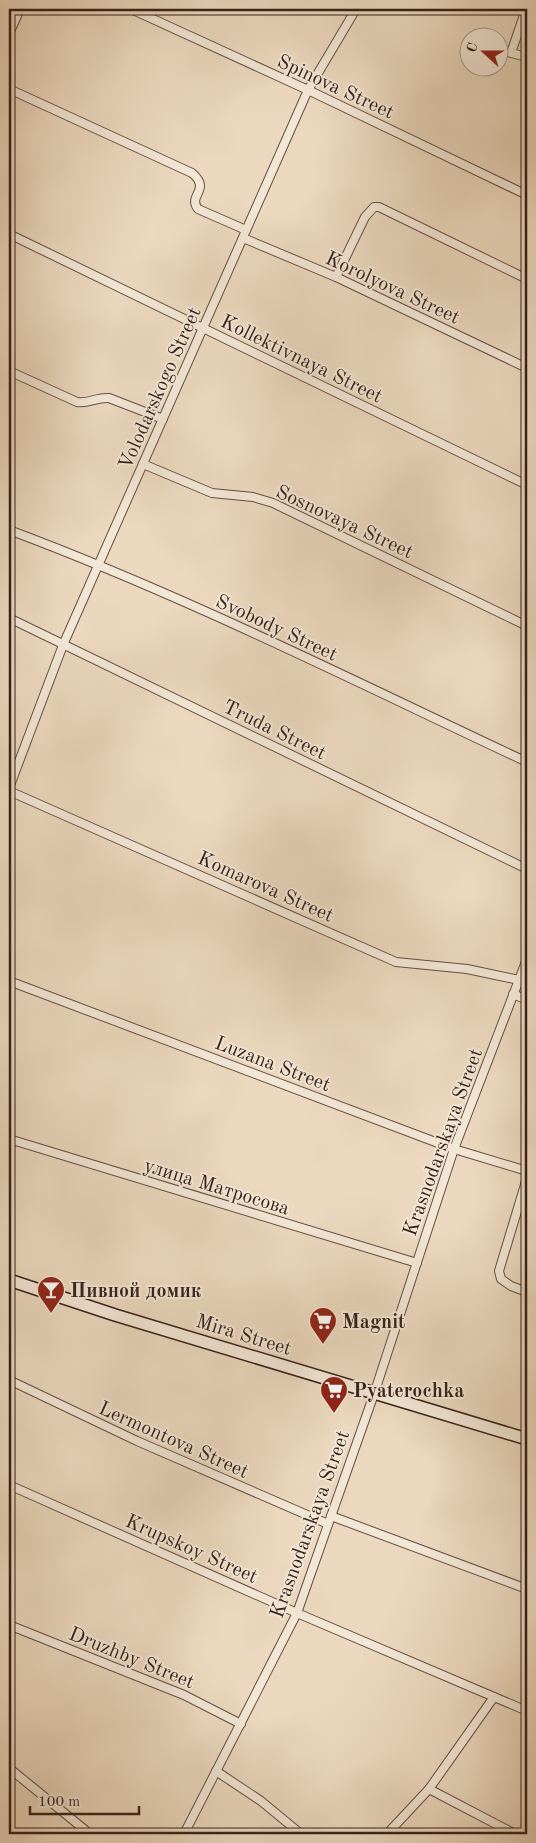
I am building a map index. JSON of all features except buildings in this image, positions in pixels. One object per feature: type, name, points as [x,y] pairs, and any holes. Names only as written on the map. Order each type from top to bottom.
[{"type":"main road","name":"Mira Street","points":[[9,1280],[115,1315],[527,1439]]},
{"type":"street","points":[[9,34],[20,9]]},
{"type":"street","name":"Spinova Street","points":[[131,9],[308,90],[527,195]]},
{"type":"street","name":"Volodarskogo Street","points":[[9,789],[63,645],[308,90],[356,9]]},
{"type":"street","points":[[526,9],[511,53],[527,57]]},
{"type":"street","name":"Korolyova Street","points":[[9,89],[192,173],[198,179],[200,186],[194,201],[198,209],[244,234],[527,368]]},
{"type":"street","points":[[336,276],[365,217],[374,207],[379,207],[527,279]]},
{"type":"street","name":"Kollektivnaya Street","points":[[9,234],[527,485]]},
{"type":"street","points":[[9,371],[77,402],[83,403],[100,397],[109,398],[163,420]]},
{"type":"street","name":"Sosnovaya Street","points":[[143,464],[212,493],[253,497],[273,503],[527,626]]},
{"type":"street","name":"Svobody Street","points":[[9,530],[99,566],[226,621],[527,762]]},
{"type":"street","name":"Truda Street","points":[[9,618],[527,869]]},
{"type":"street","name":"Komarova Street","points":[[9,789],[396,962],[467,969],[519,980]]},
{"type":"street","name":"Krasnodarskaya Street","points":[[184,1834],[297,1612],[374,1394],[454,1149],[527,959]]},
{"type":"street","name":"Luzana Street","points":[[9,981],[454,1149],[527,1171]]},
{"type":"street","points":[[513,994],[527,1000]]},
{"type":"street","name":"улица Матросова","points":[[9,1139],[417,1263]]},
{"type":"street","points":[[527,1178],[499,1271],[501,1279],[511,1286],[527,1292]]},
{"type":"street","name":"Lermontova Street","points":[[9,1380],[136,1441],[329,1520],[527,1589]]},
{"type":"street","name":"Krupskoy Street","points":[[9,1485],[527,1711]]},
{"type":"street","name":"Druzhby Street","points":[[9,1625],[184,1696],[241,1724]]},
{"type":"street","points":[[386,1834],[429,1789],[494,1697]]},
{"type":"street","points":[[9,1768],[90,1834]]},
{"type":"street","points":[[216,1771],[261,1801],[301,1834]]},
{"type":"street","points":[[429,1789],[515,1834]]},
{"type":"place","name":"Пивной домик","points":[[51,1314]]},
{"type":"place","name":"Magnit","points":[[323,1345]]},
{"type":"place","name":"Pyaterochka","points":[[334,1414]]}]
